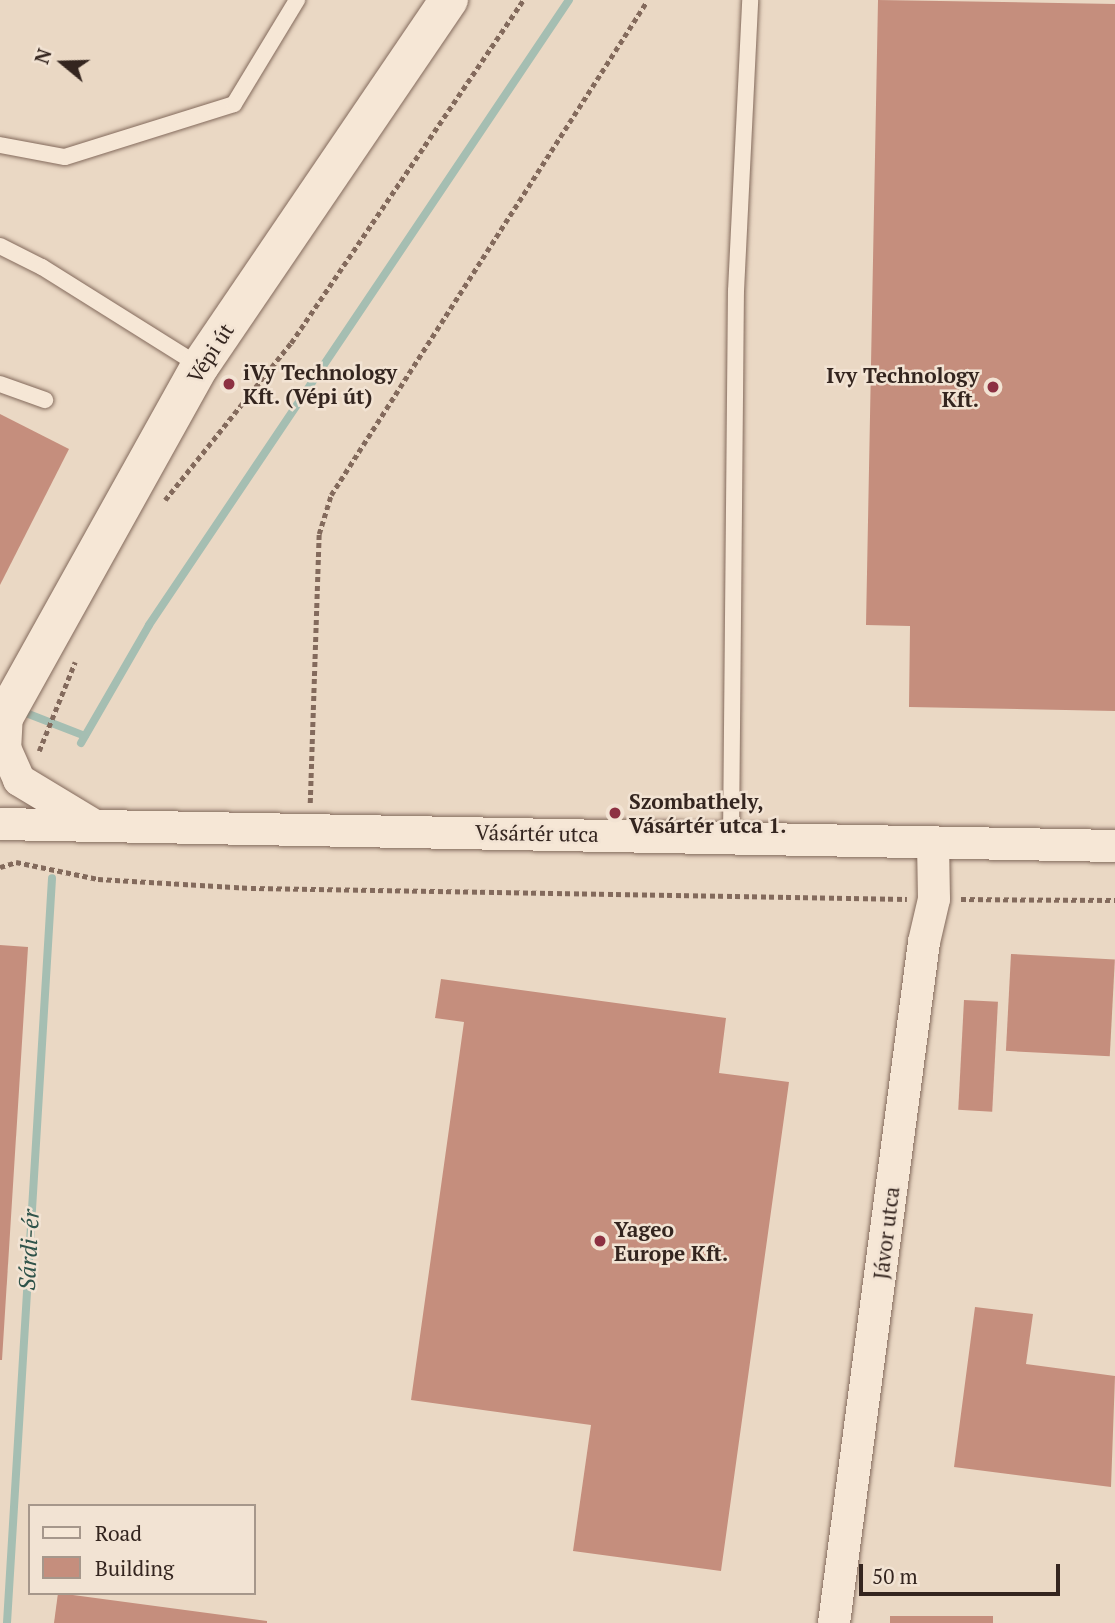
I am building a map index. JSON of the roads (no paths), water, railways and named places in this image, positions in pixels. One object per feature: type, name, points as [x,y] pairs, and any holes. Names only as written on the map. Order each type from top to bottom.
[{"type":"street","name":"Vépi út","points":[[3,719],[200,366],[449,0]]},
{"type":"street","points":[[3,719],[5,748],[19,780],[93,824]]},
{"type":"street","name":"Vásártér utca","points":[[0,824],[1115,846]]},
{"type":"street","name":"Jávor utca","points":[[834,1623],[924,942],[934,899],[933,842]]},
{"type":"lane","points":[[0,145],[65,157],[234,104],[298,0]]},
{"type":"lane","points":[[731,838],[736,291],[750,0]]},
{"type":"lane","points":[[0,246],[42,267],[200,366]]},
{"type":"lane","points":[[0,384],[45,400]]},
{"type":"waterway","points":[[81,743],[149,625],[569,0]]},
{"type":"waterway","points":[[26,713],[85,736]]},
{"type":"waterway","name":"Sárdi-ér","points":[[7,1623],[52,878]]},
{"type":"place","name":"iVy Technology Kft. (Vépi út)","points":[[229,384]]},
{"type":"place","name":"Ivy Technology Kft.","points":[[993,387]]},
{"type":"place","name":"Szombathely, Vásártér utca 1.","points":[[615,813]]},
{"type":"place","name":"Yageo Europe Kft.","points":[[600,1241]]}]
